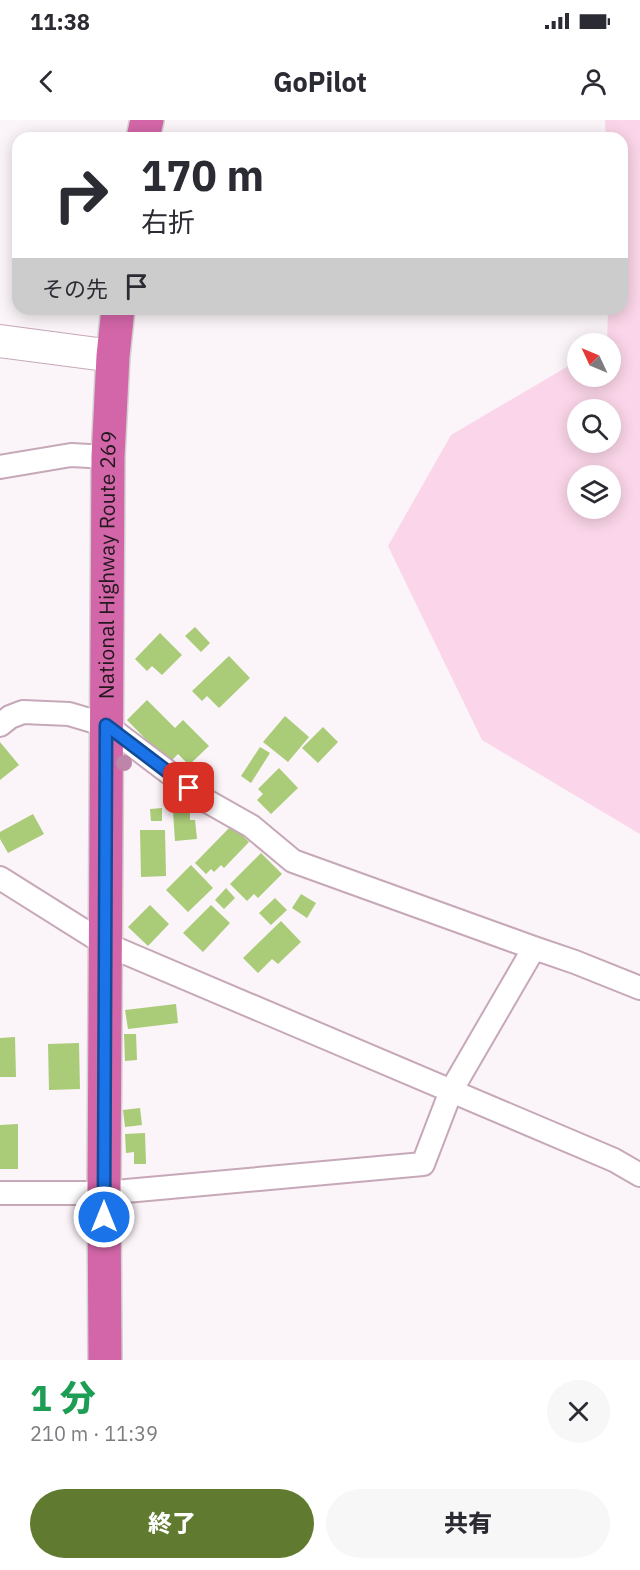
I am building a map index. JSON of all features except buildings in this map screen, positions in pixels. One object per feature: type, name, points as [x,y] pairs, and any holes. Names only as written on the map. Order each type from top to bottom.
[{"type":"highway","name":"National Highway Route 269","points":[[105,1360],[108,458],[117,315]]},
{"type":"street","points":[[0,341],[113,356]]},
{"type":"street","points":[[0,467],[70,455],[108,458]]},
{"type":"street","points":[[3,716],[23,712],[69,714],[106,725],[205,800],[251,826],[293,861],[575,962],[640,988]]},
{"type":"street","points":[[0,878],[105,944],[614,1160],[640,1175]]},
{"type":"street","points":[[0,1193],[104,1193],[423,1164],[451,1090],[534,948]]},
{"type":"shaded area","points":[[605,120],[640,120],[640,834],[482,740],[388,546],[451,435],[567,367],[567,387],[621,387],[621,333],[607,333],[608,315],[628,315],[628,132],[606,132]]},
{"type":"route","points":[[104,1217],[106,725],[189,788]]}]
